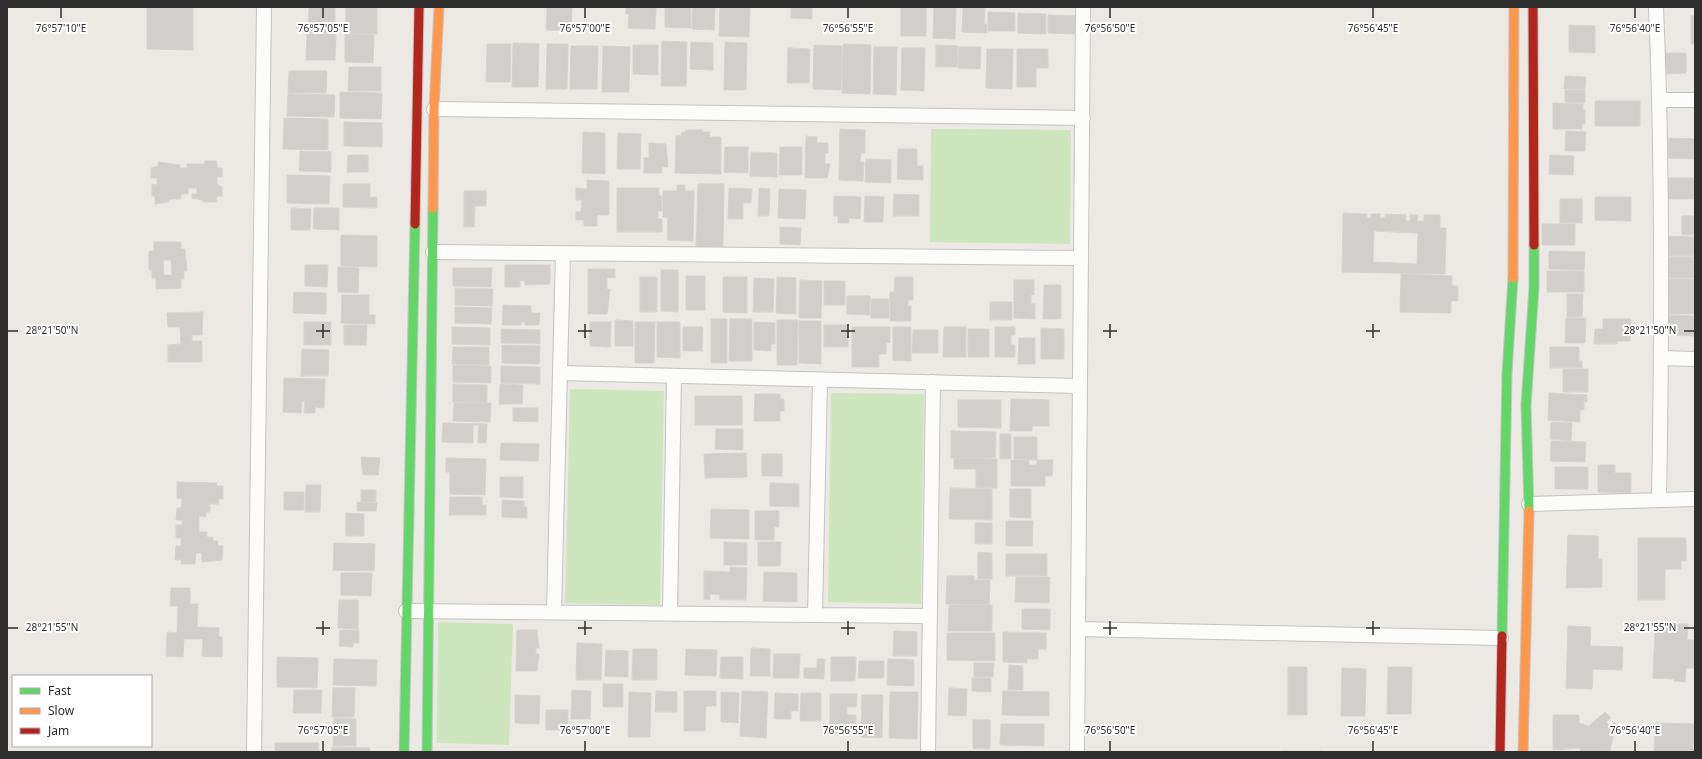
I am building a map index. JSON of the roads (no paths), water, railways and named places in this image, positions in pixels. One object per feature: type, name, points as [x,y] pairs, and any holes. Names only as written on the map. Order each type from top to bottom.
[{"type":"street","points":[[254,752],[264,7]]},
{"type":"street","points":[[404,752],[419,7]]},
{"type":"street","points":[[427,752],[434,109],[439,7]]},
{"type":"street","points":[[1077,752],[1083,7]]},
{"type":"street","points":[[1500,752],[1507,373],[1513,288],[1514,7]]},
{"type":"street","points":[[1523,752],[1529,504],[1526,405],[1534,288],[1533,7]]},
{"type":"street","points":[[1656,7],[1660,100],[1661,358],[1659,499]]},
{"type":"street","points":[[1660,100],[1695,100]]},
{"type":"street","points":[[434,109],[1083,118]]},
{"type":"street","points":[[433,252],[1082,258]]},
{"type":"street","points":[[554,612],[563,253]]},
{"type":"street","points":[[1661,358],[1695,359]]},
{"type":"street","points":[[560,374],[1080,386]]},
{"type":"street","points":[[670,613],[674,376]]},
{"type":"street","points":[[815,615],[820,380]]},
{"type":"street","points":[[928,752],[933,382]]},
{"type":"street","points":[[1529,504],[1695,499]]},
{"type":"street","points":[[406,611],[930,616]]},
{"type":"street","points":[[1078,629],[1502,638]]}]
